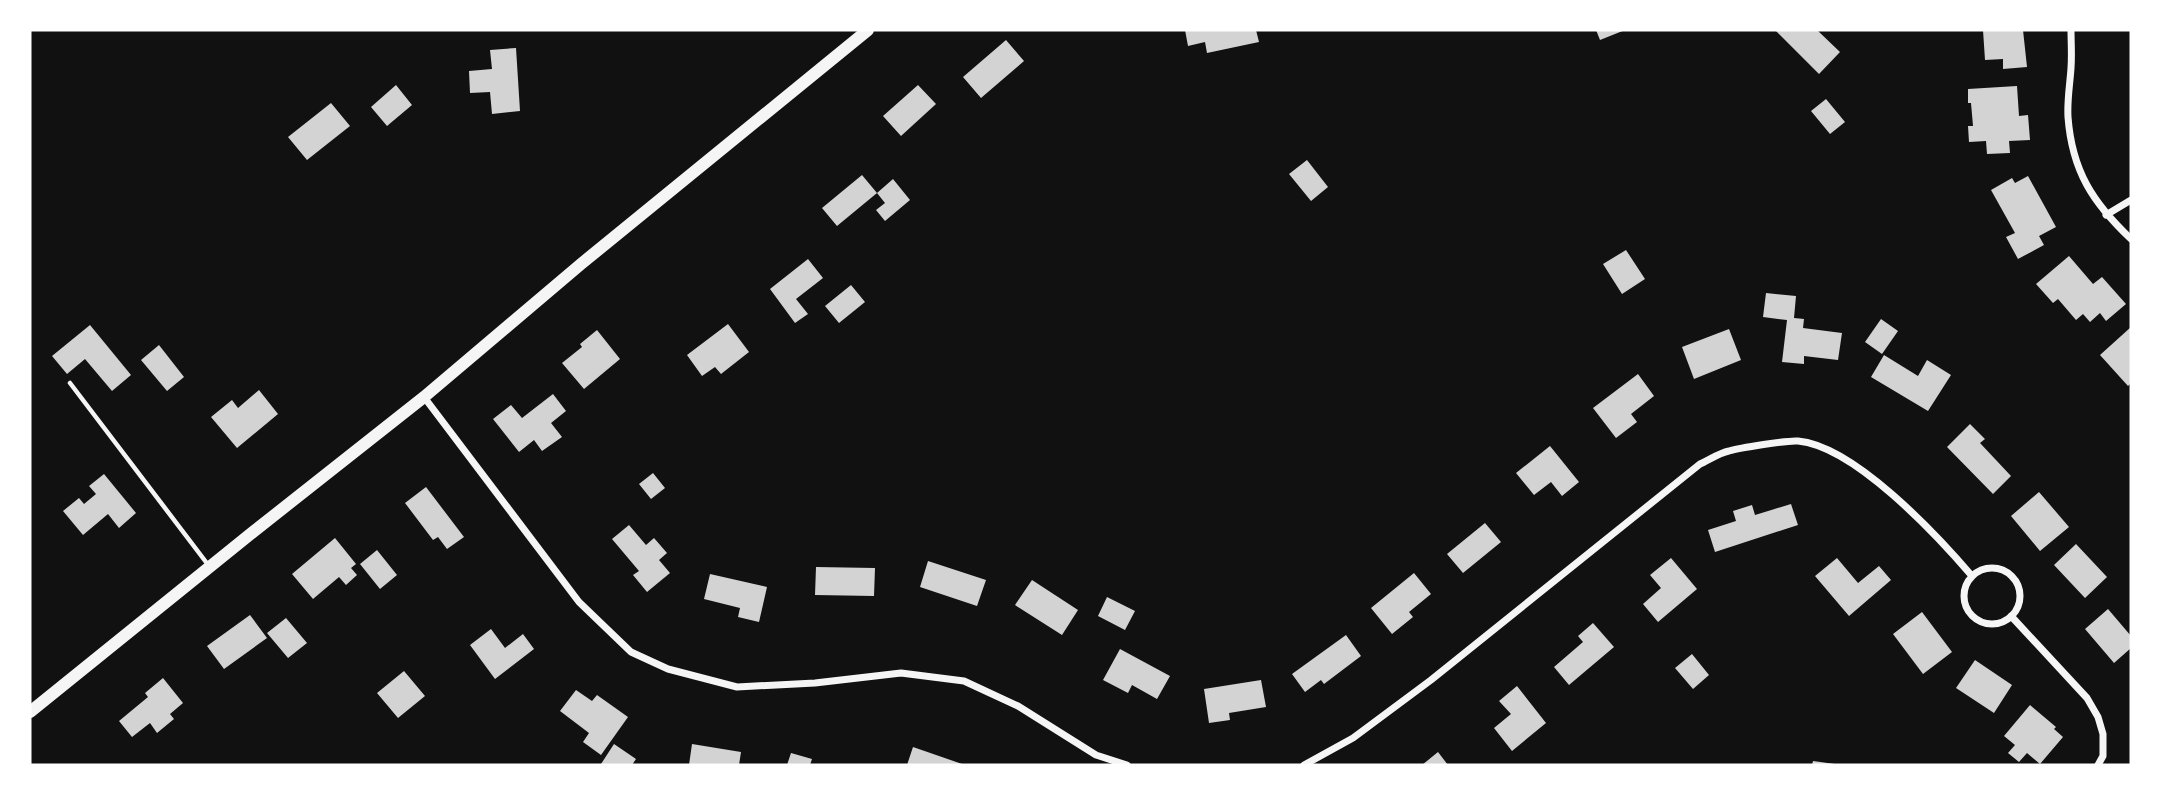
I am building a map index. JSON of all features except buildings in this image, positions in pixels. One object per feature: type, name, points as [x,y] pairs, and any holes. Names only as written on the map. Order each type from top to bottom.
[{"type":"street","points":[[30,712],[424,397],[589,257],[868,30]]},
{"type":"street","points":[[2071,30],[2068,116],[2073,146],[2089,189],[2106,215],[2131,239]]},
{"type":"street","points":[[2106,215],[2131,200]]},
{"type":"street","points":[[424,397],[579,602],[631,652],[667,669],[737,687],[815,683],[901,673],[964,681],[1018,706],[1097,755],[1127,765]]},
{"type":"street","points":[[1304,765],[1353,738],[1431,680],[1700,464],[1728,451],[1797,441],[1837,453],[1872,477],[1948,549],[1972,576]]},
{"type":"street","points":[[1986,569],[1995,569],[2004,571],[2013,578],[2020,595],[2017,609],[2011,617],[1994,625],[1984,624],[1972,617],[1966,609],[1964,599],[1965,589],[1972,576],[1986,569]]},
{"type":"street","points":[[2011,617],[2087,698],[2098,717],[2103,734],[2102,756],[2098,765]]},
{"type":"lane","points":[[71,383],[209,567]]}]
